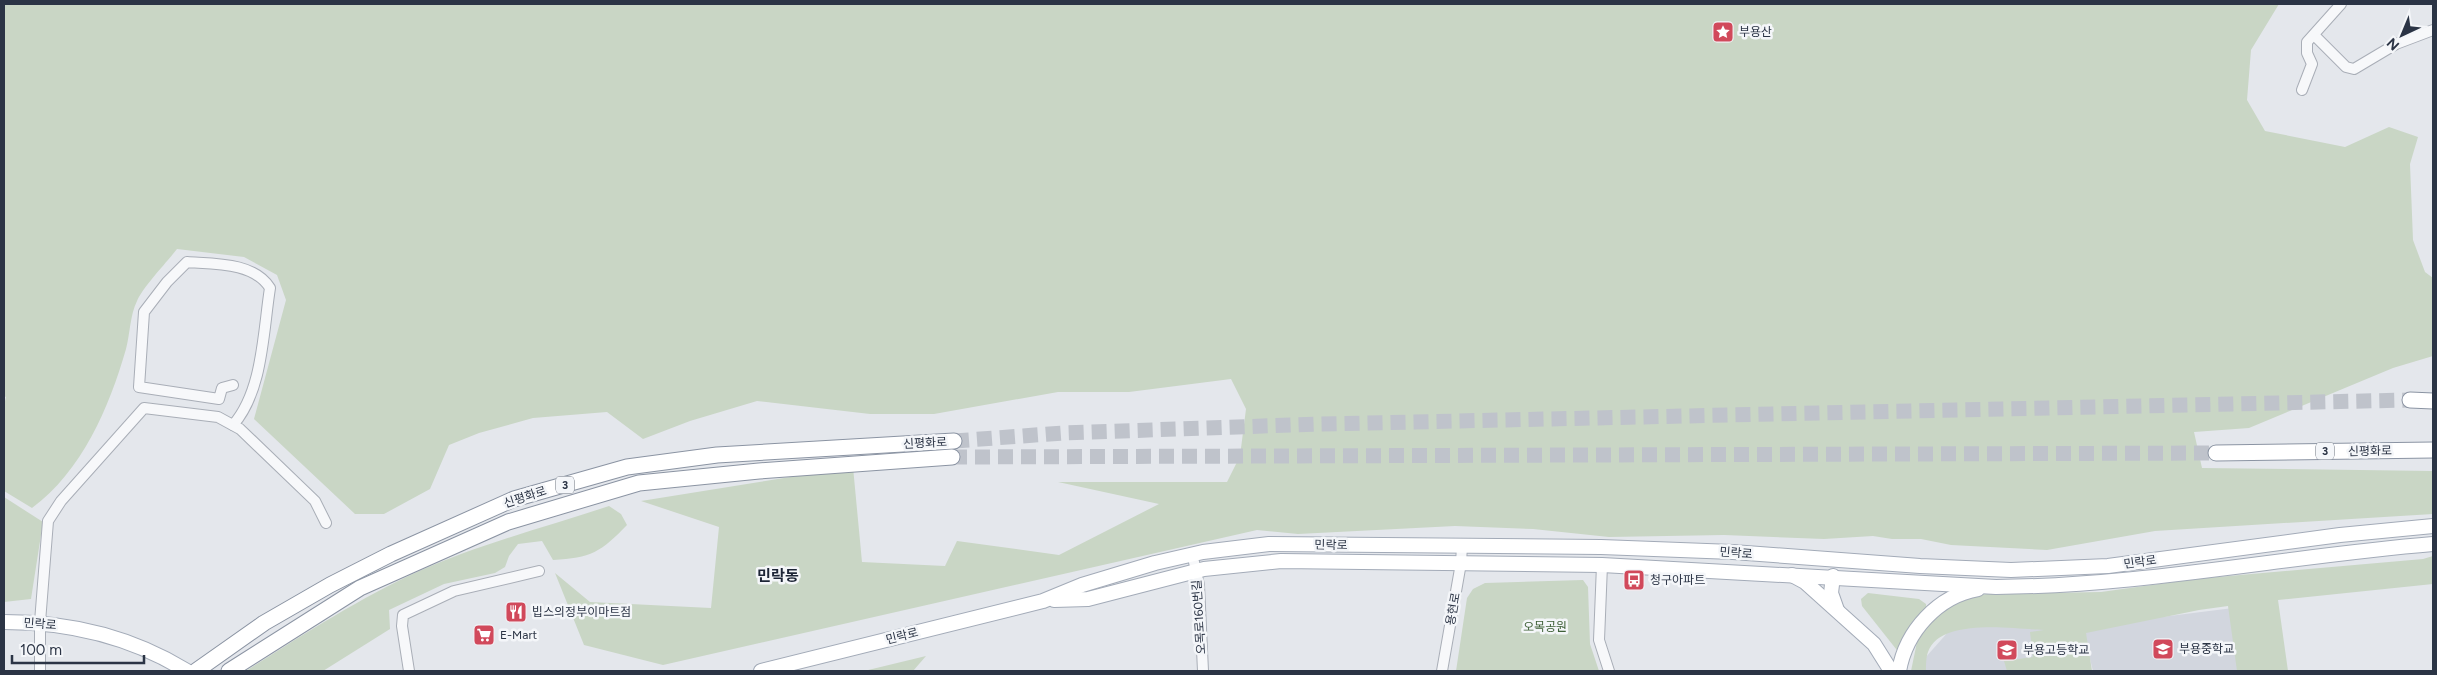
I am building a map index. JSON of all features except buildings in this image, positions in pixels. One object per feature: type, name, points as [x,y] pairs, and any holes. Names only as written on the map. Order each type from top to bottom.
[{"type":"highway","points":[[2410,400],[2433,401]]},
{"type":"highway","name":"신평화로","points":[[196,671],[264,622],[330,585],[391,554],[514,499],[627,467],[716,455],[954,441]]},
{"type":"highway","name":"신평화로","points":[[2216,453],[2433,450]]},
{"type":"highway","name":"신평화로","points":[[229,671],[369,584],[508,522],[640,483],[759,471],[952,457]]},
{"type":"main road","name":"민락로","points":[[761,671],[795,668],[1043,601],[1100,579],[1155,563],[1203,552],[1269,544],[1601,547],[1733,552],[1971,569],[2058,569],[2108,566],[2349,534],[2433,526]]},
{"type":"main road","name":"민락로","points":[[1043,601],[1088,599],[1204,569],[1256,562],[1602,564],[1996,586],[2055,586],[2115,582],[2433,544]]},
{"type":"main road","points":[[1787,573],[1805,582],[1874,644],[1891,671]]},
{"type":"main road","points":[[1833,576],[1831,593],[1837,610]]},
{"type":"main road","points":[[1899,671],[1909,640],[1922,622],[1939,606],[1959,594],[1996,586]]},
{"type":"main road","name":"민락로","points":[[4,622],[40,622],[75,627],[134,644],[187,671]]},
{"type":"street","points":[[2302,90],[2312,64],[2307,53],[2307,42],[2341,4]]},
{"type":"street","points":[[2314,35],[2346,66],[2354,69],[2396,44],[2433,30]]},
{"type":"street","points":[[233,385],[222,388],[219,400],[139,387],[144,312],[167,282],[186,262],[234,266],[265,280],[270,288],[257,372],[245,412],[233,426]]},
{"type":"street","points":[[40,671],[40,622],[48,521],[61,501],[144,408],[218,417],[240,429],[315,501],[326,523]]},
{"type":"street","name":"용현로","points":[[1442,671],[1461,563],[1462,546]]},
{"type":"street","name":"오목로160번길","points":[[1194,562],[1199,585],[1203,671]]},
{"type":"street","points":[[1602,564],[1599,640],[1609,671]]},
{"type":"street","points":[[409,671],[402,626],[403,615],[454,591],[535,572]]},
{"type":"shaded area","name":"부용중학교","points":[[2233,608],[2241,671],[2093,671],[2082,627]]},
{"type":"shaded area","name":"부용고등학교","points":[[1958,625],[2078,627],[2086,671],[1926,671],[1925,658],[1949,631]]},
{"type":"green space","points":[[4,4],[2279,4],[2251,50],[2247,100],[2265,131],[2345,147],[2389,127],[2418,137],[2410,164],[2413,240],[2425,272],[2433,278],[2433,356],[2393,368],[2249,428],[2194,432],[2202,468],[2433,471],[2433,514],[2155,531],[2047,550],[1951,545],[1921,539],[1892,539],[1873,536],[1824,539],[1724,535],[1609,537],[1533,529],[1455,526],[1298,534],[1257,530],[663,665],[584,645],[555,573],[590,602],[711,608],[719,527],[641,501],[853,467],[862,562],[945,566],[957,541],[1059,555],[1159,504],[1058,482],[1227,482],[1240,456],[1246,409],[1231,379],[1129,392],[1058,392],[934,414],[870,414],[757,401],[690,421],[643,439],[607,412],[533,418],[479,433],[449,445],[430,489],[384,514],[355,514],[254,419],[286,300],[277,275],[244,257],[177,249],[137,301],[119,371],[111,394],[91,437],[65,476],[50,493],[32,508],[4,491],[4,405],[6,397],[4,396]]},
{"type":"green space","points":[[4,497],[43,522],[31,599],[4,602]]},
{"type":"green space","points":[[609,506],[621,514],[627,525],[610,542],[594,552],[577,557],[553,560],[542,541],[518,544],[509,556],[505,567],[495,573],[444,584],[389,610],[390,629],[323,671],[246,671],[352,606],[417,572],[487,545]]},
{"type":"green space","points":[[2433,556],[2433,584],[2278,600],[2288,671],[2237,671],[2228,606],[2086,633],[2092,671],[2007,671],[2004,661],[2033,657],[2030,632],[2044,630],[1998,627],[1962,629],[1947,634],[1935,641],[1928,652],[1926,671],[1911,671],[1918,637],[1940,612],[1964,597],[1987,594],[2101,592],[2195,579],[2423,559]]},
{"type":"green space","name":"오목공원","points":[[1583,580],[1588,587],[1590,644],[1599,671],[1456,671],[1467,598],[1473,589],[1485,583]]},
{"type":"green space","points":[[1868,593],[1919,599],[1926,604],[1926,608],[1900,654],[1862,606],[1861,599]]},
{"type":"green space","points":[[926,656],[913,671],[864,671]]},
{"type":"tunnel","points":[[954,441],[1063,433],[1321,424],[2410,400]]},
{"type":"tunnel","points":[[952,457],[2216,453]]},
{"type":"place","name":"부용산","points":[[1723,32]]},
{"type":"place","name":"청구아파트","points":[[1634,580]]},
{"type":"place","name":"빕스의정부이마트점","points":[[516,612]]},
{"type":"place","name":"E-Mart","points":[[484,635]]},
{"type":"place","name":"부용중학교","points":[[2163,649]]},
{"type":"place","name":"부용고등학교","points":[[2007,650]]},
{"type":"district","name":"민락동","points":[[778,576]]}]
